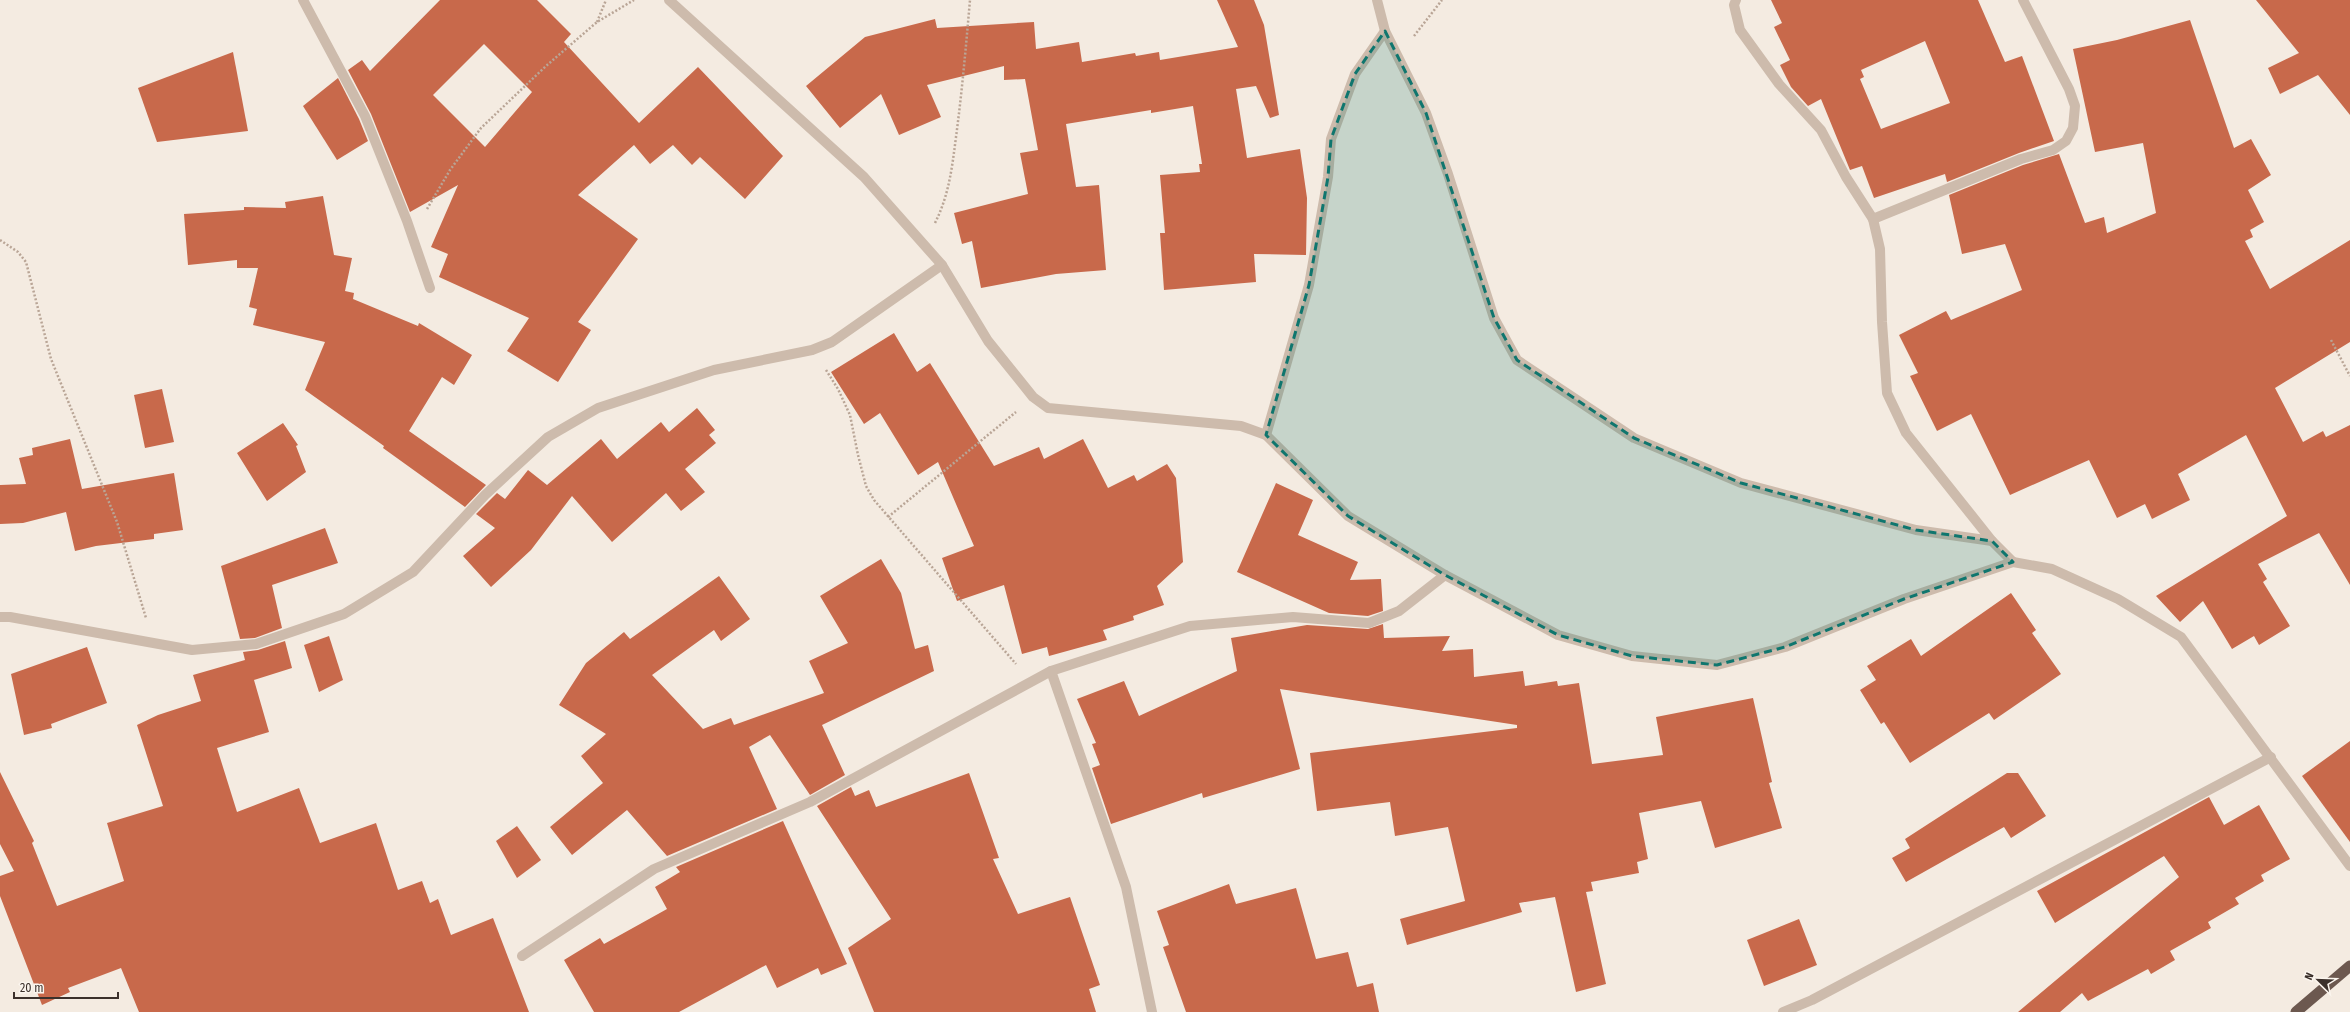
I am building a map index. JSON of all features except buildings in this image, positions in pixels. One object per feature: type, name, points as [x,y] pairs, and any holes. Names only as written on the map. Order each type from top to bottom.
[{"type":"highway","points":[[2296,1012],[2350,966]]},
{"type":"street","points":[[303,0],[365,116],[412,236],[430,288]]},
{"type":"street","points":[[669,0],[864,177],[942,265],[988,341],[1033,397],[1048,408],[1241,426],[1266,435],[1348,516],[1445,575],[1558,635],[1632,656],[1717,665],[1785,647],[1904,599],[2013,562],[2052,569],[2118,600],[2181,637],[2350,866]]},
{"type":"street","points":[[1377,0],[1385,31],[1426,113],[1448,174],[1494,318],[1517,360],[1634,438],[1741,483],[1916,530],[1992,541]]},
{"type":"street","points":[[1736,0],[1734,5],[1740,30],[1780,84],[1821,130],[1846,177],[1873,219],[1880,249],[1882,322],[1887,393],[1906,433],[1992,541],[2013,562]]},
{"type":"street","points":[[1873,219],[2021,159],[2053,150],[2066,141],[2073,128],[2075,106],[2069,89],[2023,0]]},
{"type":"street","points":[[1266,435],[1309,285],[1328,177],[1331,139],[1355,74],[1385,31]]},
{"type":"street","points":[[0,617],[10,617],[192,650],[256,644],[344,614],[413,572],[485,495],[548,438],[598,408],[714,370],[812,350],[832,342],[942,265]]},
{"type":"street","points":[[522,956],[654,870],[810,802],[1051,671],[1190,626],[1293,617],[1369,623],[1399,611],[1445,575]]},
{"type":"street","points":[[1051,671],[1126,887],[1152,1012]]},
{"type":"street","points":[[1783,1012],[1819,996],[2271,757]]},
{"type":"path","points":[[597,22],[606,0]]},
{"type":"path","points":[[412,236],[450,170],[481,128],[546,66],[597,22],[634,0]]},
{"type":"path","points":[[924,245],[945,203],[961,97],[970,0]]},
{"type":"path","points":[[1398,57],[1442,0]]},
{"type":"path","points":[[0,240],[18,252],[26,262],[51,359],[117,522],[154,644]]},
{"type":"path","points":[[2331,340],[2350,376]]},
{"type":"path","points":[[812,350],[838,389],[850,415],[866,486],[874,500],[1032,682]]},
{"type":"path","points":[[888,517],[1033,397]]},
{"type":"highlighted area","points":[[1385,31],[1426,113],[1494,318],[1517,360],[1634,438],[1741,483],[1916,530],[1992,541],[2013,562],[1904,599],[1785,647],[1717,665],[1632,656],[1558,635],[1445,575],[1348,516],[1266,435],[1309,285],[1328,177],[1331,139],[1355,74]]}]
